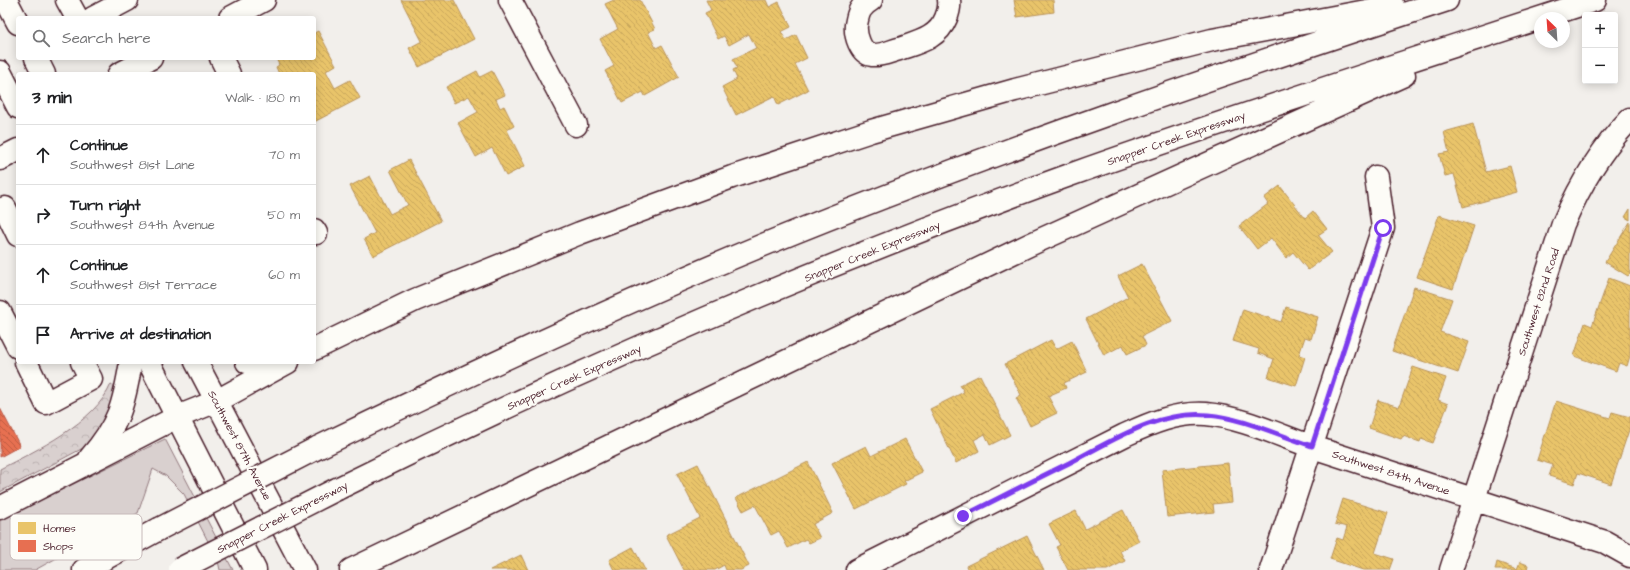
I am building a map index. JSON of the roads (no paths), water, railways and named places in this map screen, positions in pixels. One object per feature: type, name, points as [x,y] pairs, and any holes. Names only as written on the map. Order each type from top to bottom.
[{"type":"main road","points":[[6,0],[16,19]]},
{"type":"main road","points":[[67,0],[76,16]]},
{"type":"main road","points":[[97,16],[127,0]]},
{"type":"main road","points":[[234,16],[264,0]]},
{"type":"main road","points":[[510,0],[576,125]]},
{"type":"main road","points":[[871,0],[859,11],[855,30],[864,50],[871,55],[881,55],[929,38],[943,25],[950,8],[949,0]]},
{"type":"main road","points":[[316,348],[415,300],[580,233],[732,177],[871,131],[1016,90],[1212,40],[1423,0]]},
{"type":"main road","points":[[142,538],[317,448],[502,359],[766,244],[1000,153],[1145,100],[1447,0]]},
{"type":"main road","name":"Snapper Creek Expressway","points":[[179,569],[425,445],[544,390],[635,349],[849,260],[1056,180],[1172,139],[1595,0]]},
{"type":"main road","points":[[352,570],[1022,248],[1505,29]]},
{"type":"main road","points":[[37,60],[43,72]]},
{"type":"main road","points":[[123,72],[147,60]]},
{"type":"main road","points":[[222,60],[228,72]]},
{"type":"main road","points":[[0,72],[16,103]]},
{"type":"main road","name":"Southwest 82nd Road","points":[[1451,570],[1563,224],[1582,183],[1606,147],[1630,119]]},
{"type":"main road","points":[[0,159],[16,151]]},
{"type":"main road","points":[[1272,570],[1383,228],[1376,177]]},
{"type":"main road","points":[[0,210],[5,208],[16,230]]},
{"type":"main road","points":[[0,312],[16,343]]},
{"type":"main road","points":[[27,364],[46,403],[91,379],[83,364]]},
{"type":"main road","points":[[85,464],[103,444],[114,426],[122,407],[131,364]]},
{"type":"main road","points":[[150,364],[255,570]]},
{"type":"main road","name":"Southwest 87th Avenue","points":[[197,364],[305,570]]},
{"type":"main road","points":[[0,508],[177,417],[217,401],[284,364]]},
{"type":"main road","name":"Southwest 84th Avenue","points":[[857,570],[1147,425],[1162,419],[1192,414],[1214,415],[1239,421],[1605,542],[1630,556]]},
{"type":"main road","points":[[382,570],[400,547]]},
{"type":"main road","points":[[84,570],[102,560]]}]
